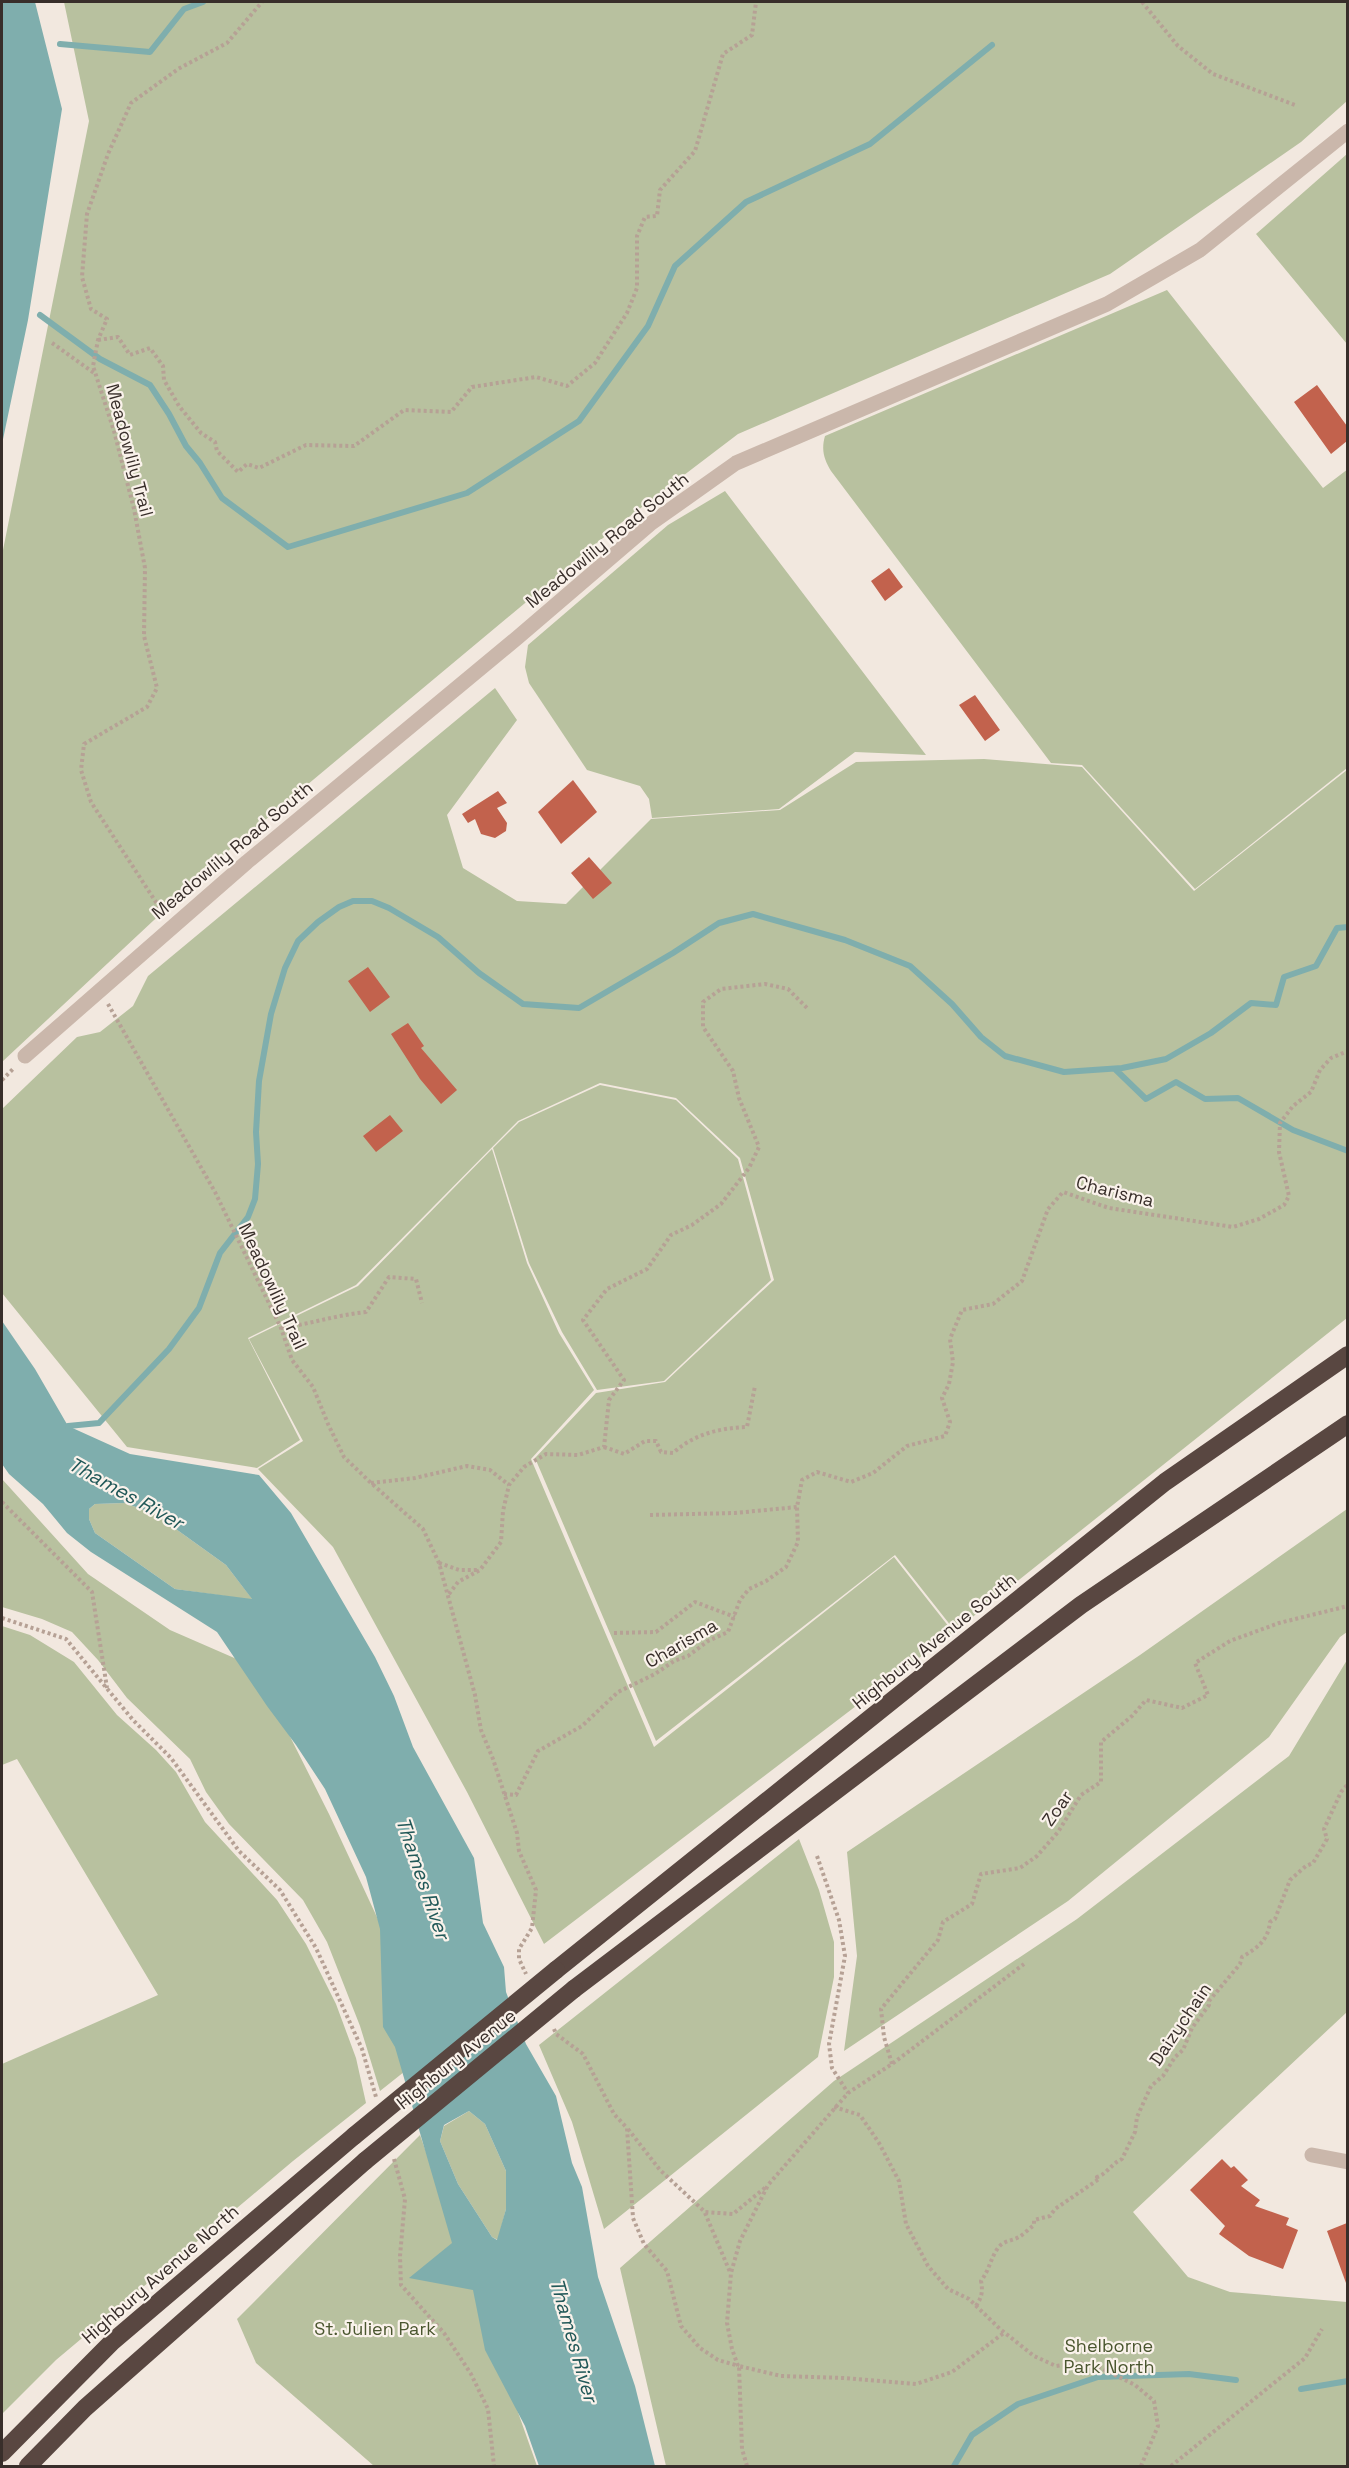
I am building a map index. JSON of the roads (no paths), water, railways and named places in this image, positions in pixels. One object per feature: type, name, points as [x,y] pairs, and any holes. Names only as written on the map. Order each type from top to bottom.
[{"type":"highway","name":"Highbury Avenue South","points":[[556,1970],[1166,1482],[1347,1355]]},
{"type":"highway","name":"Highbury Avenue","points":[[28,2466],[85,2408],[365,2161],[574,1989],[1081,1605],[1347,1424]]},
{"type":"highway","name":"Highbury Avenue","points":[[354,2136],[556,1970]]},
{"type":"highway","name":"Highbury Avenue North","points":[[2,2452],[111,2342],[354,2136]]},
{"type":"street","name":"Meadowlily Road South","points":[[25,1056],[172,927],[650,524],[736,463],[1107,304],[1200,250],[1347,131]]},
{"type":"street","points":[[1312,2155],[1347,2162]]},
{"type":"water","points":[[2,2],[35,2],[62,109],[28,320],[2,444]]},
{"type":"water","name":"Thames River","points":[[2,1321],[35,1369],[68,1426],[130,1454],[259,1475],[291,1513],[375,1657],[394,1696],[413,1747],[474,1858],[483,1923],[504,1967],[506,1992],[526,2044],[556,2096],[572,2163],[582,2187],[598,2277],[635,2386],[655,2466],[539,2466],[525,2426],[485,2350],[473,2290],[409,2278],[452,2243],[395,2047],[383,2027],[380,1929],[366,1877],[325,1789],[217,1632],[91,1552],[67,1533],[43,1504],[9,1474],[2,1464]],"holes":[[[125,1503],[155,1514],[226,1565],[252,1599],[175,1589],[95,1533],[89,1519],[89,1509],[95,1504]],[[469,2111],[485,2124],[506,2171],[506,2209],[497,2240],[492,2237],[458,2184],[440,2141],[444,2125]]]},
{"type":"waterway","points":[[60,44],[150,52],[184,9],[203,2]]},
{"type":"waterway","points":[[40,315],[100,359],[150,385],[186,446],[200,463],[222,498],[288,547],[467,493],[579,421],[648,326],[675,266],[746,202],[870,144],[992,45]]},
{"type":"waterway","points":[[68,1426],[99,1423],[169,1349],[199,1308],[220,1253],[248,1217],[255,1199],[258,1164],[256,1132],[259,1081],[271,1014],[285,968],[298,941],[318,922],[339,907],[353,901],[372,901],[389,908],[438,937],[479,973],[523,1004],[579,1008],[719,923],[753,914],[845,940],[910,966],[952,1004],[981,1037],[1005,1056],[1064,1072],[1122,1068],[1166,1059],[1211,1033],[1251,1003],[1276,1005],[1284,977],[1316,966],[1337,928],[1348,927]]},
{"type":"waterway","points":[[1115,1069],[1146,1099],[1176,1082],[1205,1099],[1238,1098],[1293,1130],[1348,1151]]},
{"type":"waterway","points":[[954,2466],[972,2435],[1018,2404],[1098,2377],[1189,2374],[1236,2380]]},
{"type":"waterway","points":[[1301,2389],[1348,2381]]},
{"type":"park label","name":"St. Julien Park","points":[[375,2328]]},
{"type":"park label","name":"Shelborne Park North","points":[[1109,2355]]}]
